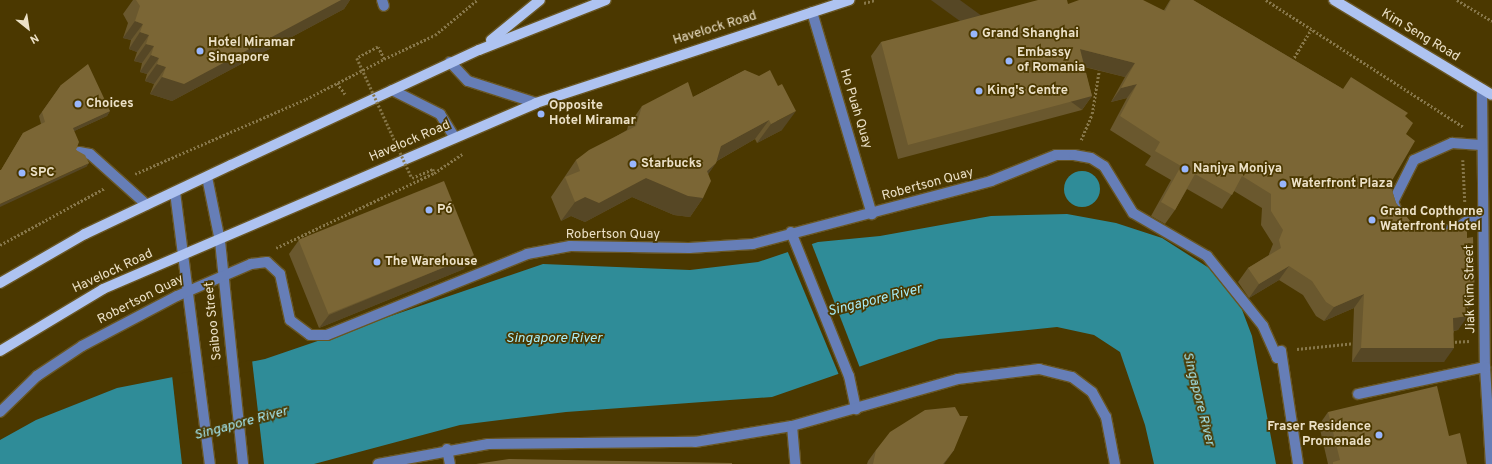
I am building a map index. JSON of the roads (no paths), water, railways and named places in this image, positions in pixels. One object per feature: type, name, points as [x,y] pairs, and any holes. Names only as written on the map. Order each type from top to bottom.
[{"type":"main road","points":[[478,50],[526,15],[540,0]]},
{"type":"main road","points":[[0,283],[85,234],[450,62],[606,0]]},
{"type":"main road","name":"Havelock Road","points":[[0,351],[103,289],[185,254],[220,241],[536,103],[849,0]]},
{"type":"main road","name":"Kim Seng Road","points":[[1334,0],[1492,95]]},
{"type":"street","name":"Ho Puah Quay","points":[[812,12],[872,214]]},
{"type":"street","points":[[450,62],[468,81],[536,103]]},
{"type":"street","name":"Jiak Kim Street","points":[[1482,89],[1481,142],[1485,367],[1491,464]]},
{"type":"street","points":[[392,90],[440,114],[455,138]]},
{"type":"street","points":[[1401,221],[1393,202],[1414,160],[1452,143],[1481,142]]},
{"type":"street","points":[[79,152],[90,154],[147,205]]},
{"type":"street","name":"Robertson Quay","points":[[0,412],[38,376],[82,346],[189,290],[223,275],[268,262],[280,274],[290,320],[310,335],[328,335],[527,254],[570,246],[689,248],[754,244],[791,232],[872,214],[991,181],[1056,155],[1074,155],[1091,158],[1104,166],[1133,212],[1207,256],[1231,282],[1246,307],[1263,326],[1277,358],[1281,352],[1298,464]]},
{"type":"street","name":"Saiboo Street","points":[[207,177],[220,241],[243,464]]},
{"type":"street","name":"Saiboo Street","points":[[175,192],[185,254],[210,464]]},
{"type":"street","points":[[1430,233],[1455,229],[1483,211]]},
{"type":"street","points":[[791,232],[849,376],[856,409]]},
{"type":"street","points":[[1358,394],[1485,367]]},
{"type":"street","points":[[378,464],[447,449],[488,444],[695,442],[792,426],[958,379],[1039,369],[1072,377],[1092,392],[1106,417],[1115,464]]},
{"type":"street","points":[[792,426],[795,464]]},
{"type":"street","points":[[447,449],[450,464]]},
{"type":"water","points":[[1082,171],[1095,176],[1100,189],[1095,202],[1082,207],[1069,202],[1064,189],[1069,176]]},
{"type":"water","name":"Singapore River","points":[[1067,214],[1116,223],[1162,238],[1209,268],[1241,307],[1252,336],[1276,464],[1154,464],[1145,425],[1120,352],[1094,335],[1057,327],[939,339],[772,397],[566,412],[460,425],[314,464],[0,464],[0,440],[36,420],[117,388],[265,359],[543,264],[690,270],[758,262],[818,242],[880,236],[991,216]]},
{"type":"place","name":"Grand Shanghai","points":[[974,34]]},
{"type":"place","name":"Hotel Miramar Singapore","points":[[200,51]]},
{"type":"place","name":"Embassy of Romania","points":[[1009,61]]},
{"type":"place","name":"King's Centre","points":[[979,91]]},
{"type":"place","name":"Choices","points":[[78,104]]},
{"type":"place","name":"Opposite Hotel Miramar","points":[[541,114]]},
{"type":"place","name":"Starbucks","points":[[633,164]]},
{"type":"place","name":"Nanjya Monjya","points":[[1185,169]]},
{"type":"place","name":"SPC","points":[[22,173]]},
{"type":"place","name":"Waterfront Plaza","points":[[1283,184]]},
{"type":"place","name":"Pó","points":[[429,210]]},
{"type":"place","name":"Grand Copthorne Waterfront Hotel","points":[[1372,220]]},
{"type":"place","name":"The Warehouse","points":[[377,262]]},
{"type":"place","name":"Fraser Residence Promenade","points":[[1379,435]]}]
